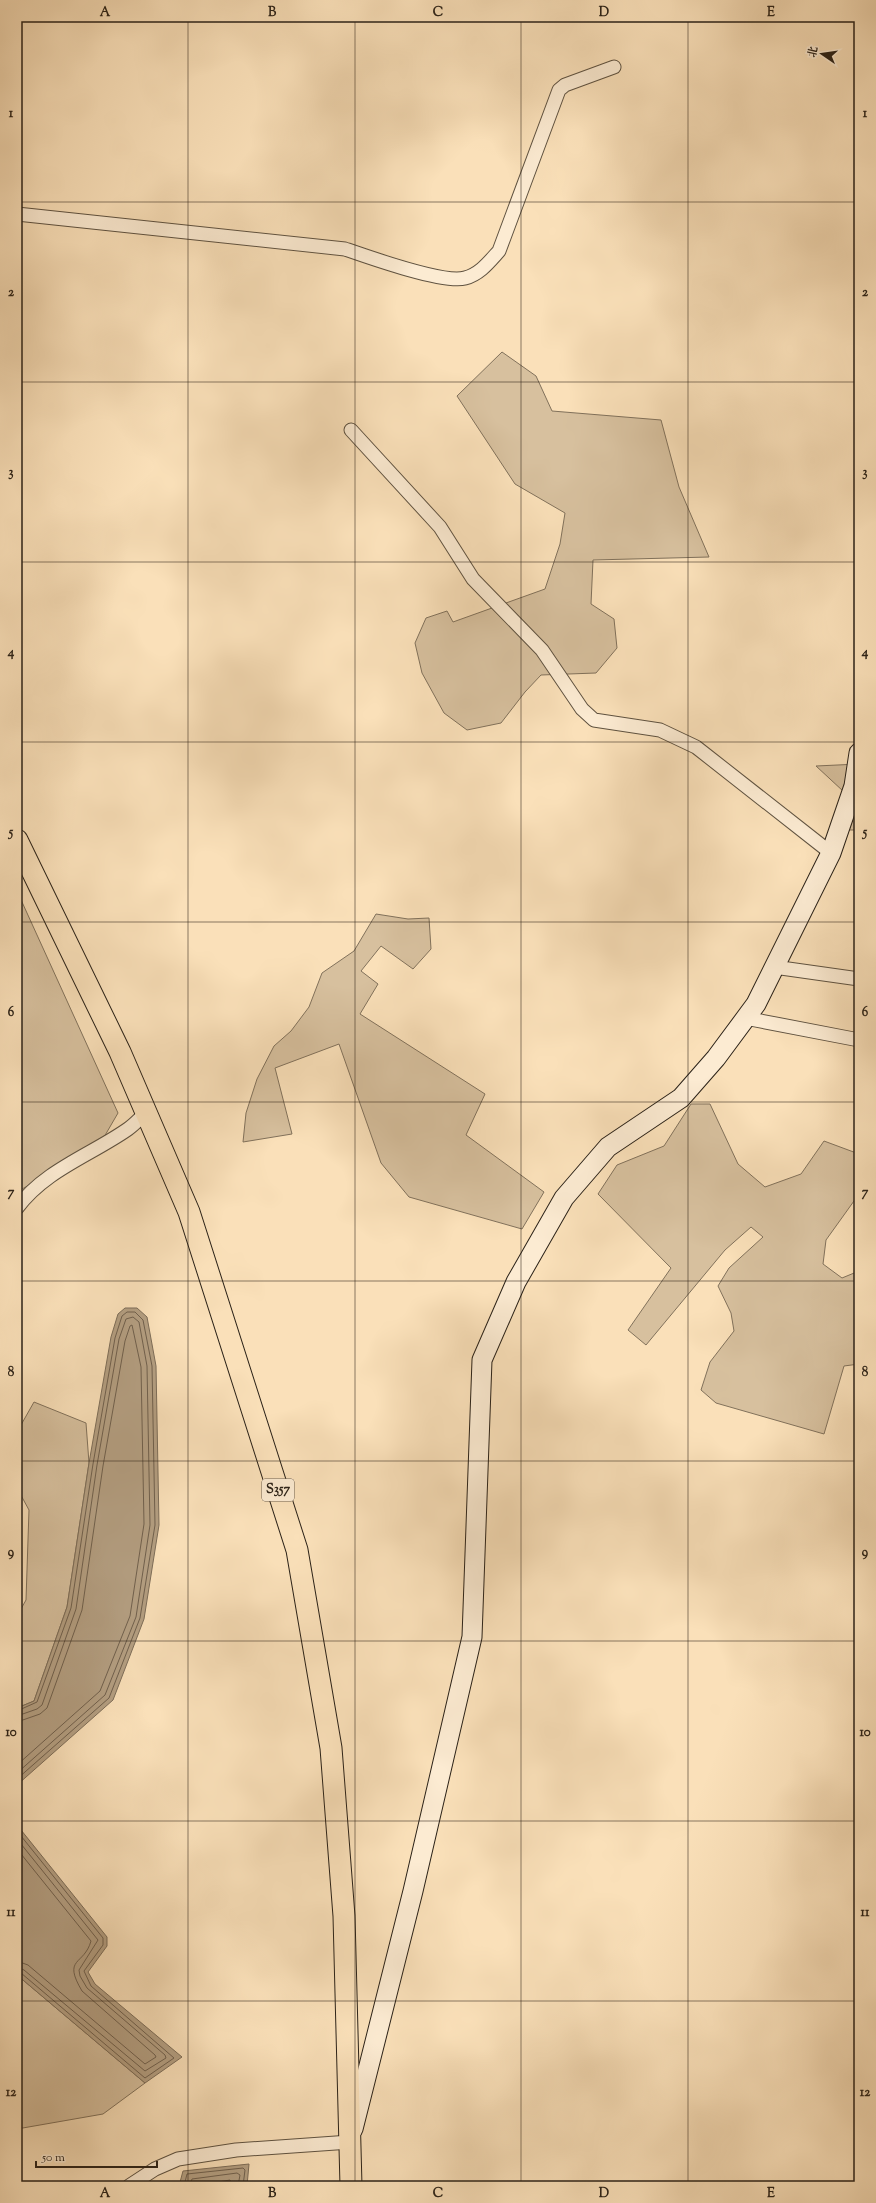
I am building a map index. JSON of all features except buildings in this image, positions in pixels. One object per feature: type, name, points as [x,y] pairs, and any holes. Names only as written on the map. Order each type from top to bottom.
[{"type":"main road","name":"S357","points":[[17,840],[120,1052],[189,1212],[297,1550],[331,1748],[344,1916],[351,2186]]},
{"type":"street","points":[[17,214],[345,249],[388,264],[447,277],[465,278],[482,270],[499,251],[559,90],[565,85],[614,67]]},
{"type":"street","points":[[351,430],[440,527],[473,579],[542,650],[582,709],[594,720],[660,730],[696,747],[831,853]]},
{"type":"street","points":[[129,2186],[155,2169],[178,2159],[236,2150],[350,2142],[413,1891],[472,1637],[482,1360],[516,1282],[564,1198],[608,1147],[681,1098],[716,1058],[756,1004],[831,853],[854,786],[859,753]]},
{"type":"street","points":[[774,967],[859,979]]},
{"type":"street","points":[[745,1018],[859,1040]]},
{"type":"street","points":[[17,1208],[25,1197],[64,1165],[128,1129],[146,1113]]},
{"type":"shaded area","points":[[502,352],[536,376],[552,411],[661,420],[679,487],[709,557],[593,560],[591,604],[614,619],[617,648],[596,673],[541,675],[525,692],[501,723],[467,730],[444,713],[422,673],[415,643],[426,618],[447,611],[453,622],[545,589],[560,544],[565,513],[515,484],[457,396]]},
{"type":"shaded area","points":[[859,764],[859,830],[849,830],[857,804],[816,766]]},
{"type":"shaded area","points":[[17,891],[118,1113],[100,1144],[17,1192]]},
{"type":"shaded area","points":[[376,914],[408,919],[429,918],[431,949],[413,969],[381,946],[361,971],[378,984],[360,1014],[485,1094],[466,1135],[544,1192],[522,1229],[409,1197],[381,1163],[339,1044],[275,1068],[292,1134],[243,1142],[246,1113],[257,1079],[274,1046],[291,1031],[309,1007],[322,973],[354,951]]},
{"type":"shaded area","points":[[691,1104],[710,1104],[738,1164],[765,1187],[801,1174],[824,1141],[859,1154],[859,1194],[826,1240],[823,1264],[842,1278],[859,1271],[859,1364],[844,1366],[824,1434],[716,1403],[701,1390],[710,1362],[734,1331],[731,1313],[718,1286],[729,1268],[763,1237],[751,1227],[725,1250],[646,1345],[628,1330],[671,1268],[598,1194],[617,1165],[664,1146]]},
{"type":"shaded area","points":[[34,1402],[86,1423],[89,1463],[67,1607],[34,1701],[17,1708],[17,1616],[26,1600],[29,1510],[17,1488],[17,1432]]},
{"type":"shaded area","points":[[17,1975],[145,2083],[103,2114],[17,2129]]},
{"type":"water","points":[[125,1308],[137,1308],[147,1317],[156,1366],[159,1525],[144,1619],[113,1700],[17,1785],[17,1708],[34,1701],[67,1607],[89,1463],[111,1337],[118,1314]]},
{"type":"water","points":[[17,1825],[107,1937],[107,1946],[88,1972],[95,1984],[182,2057],[145,2083],[17,1975]]},
{"type":"water","points":[[249,2164],[247,2186],[179,2186],[183,2171]]}]
